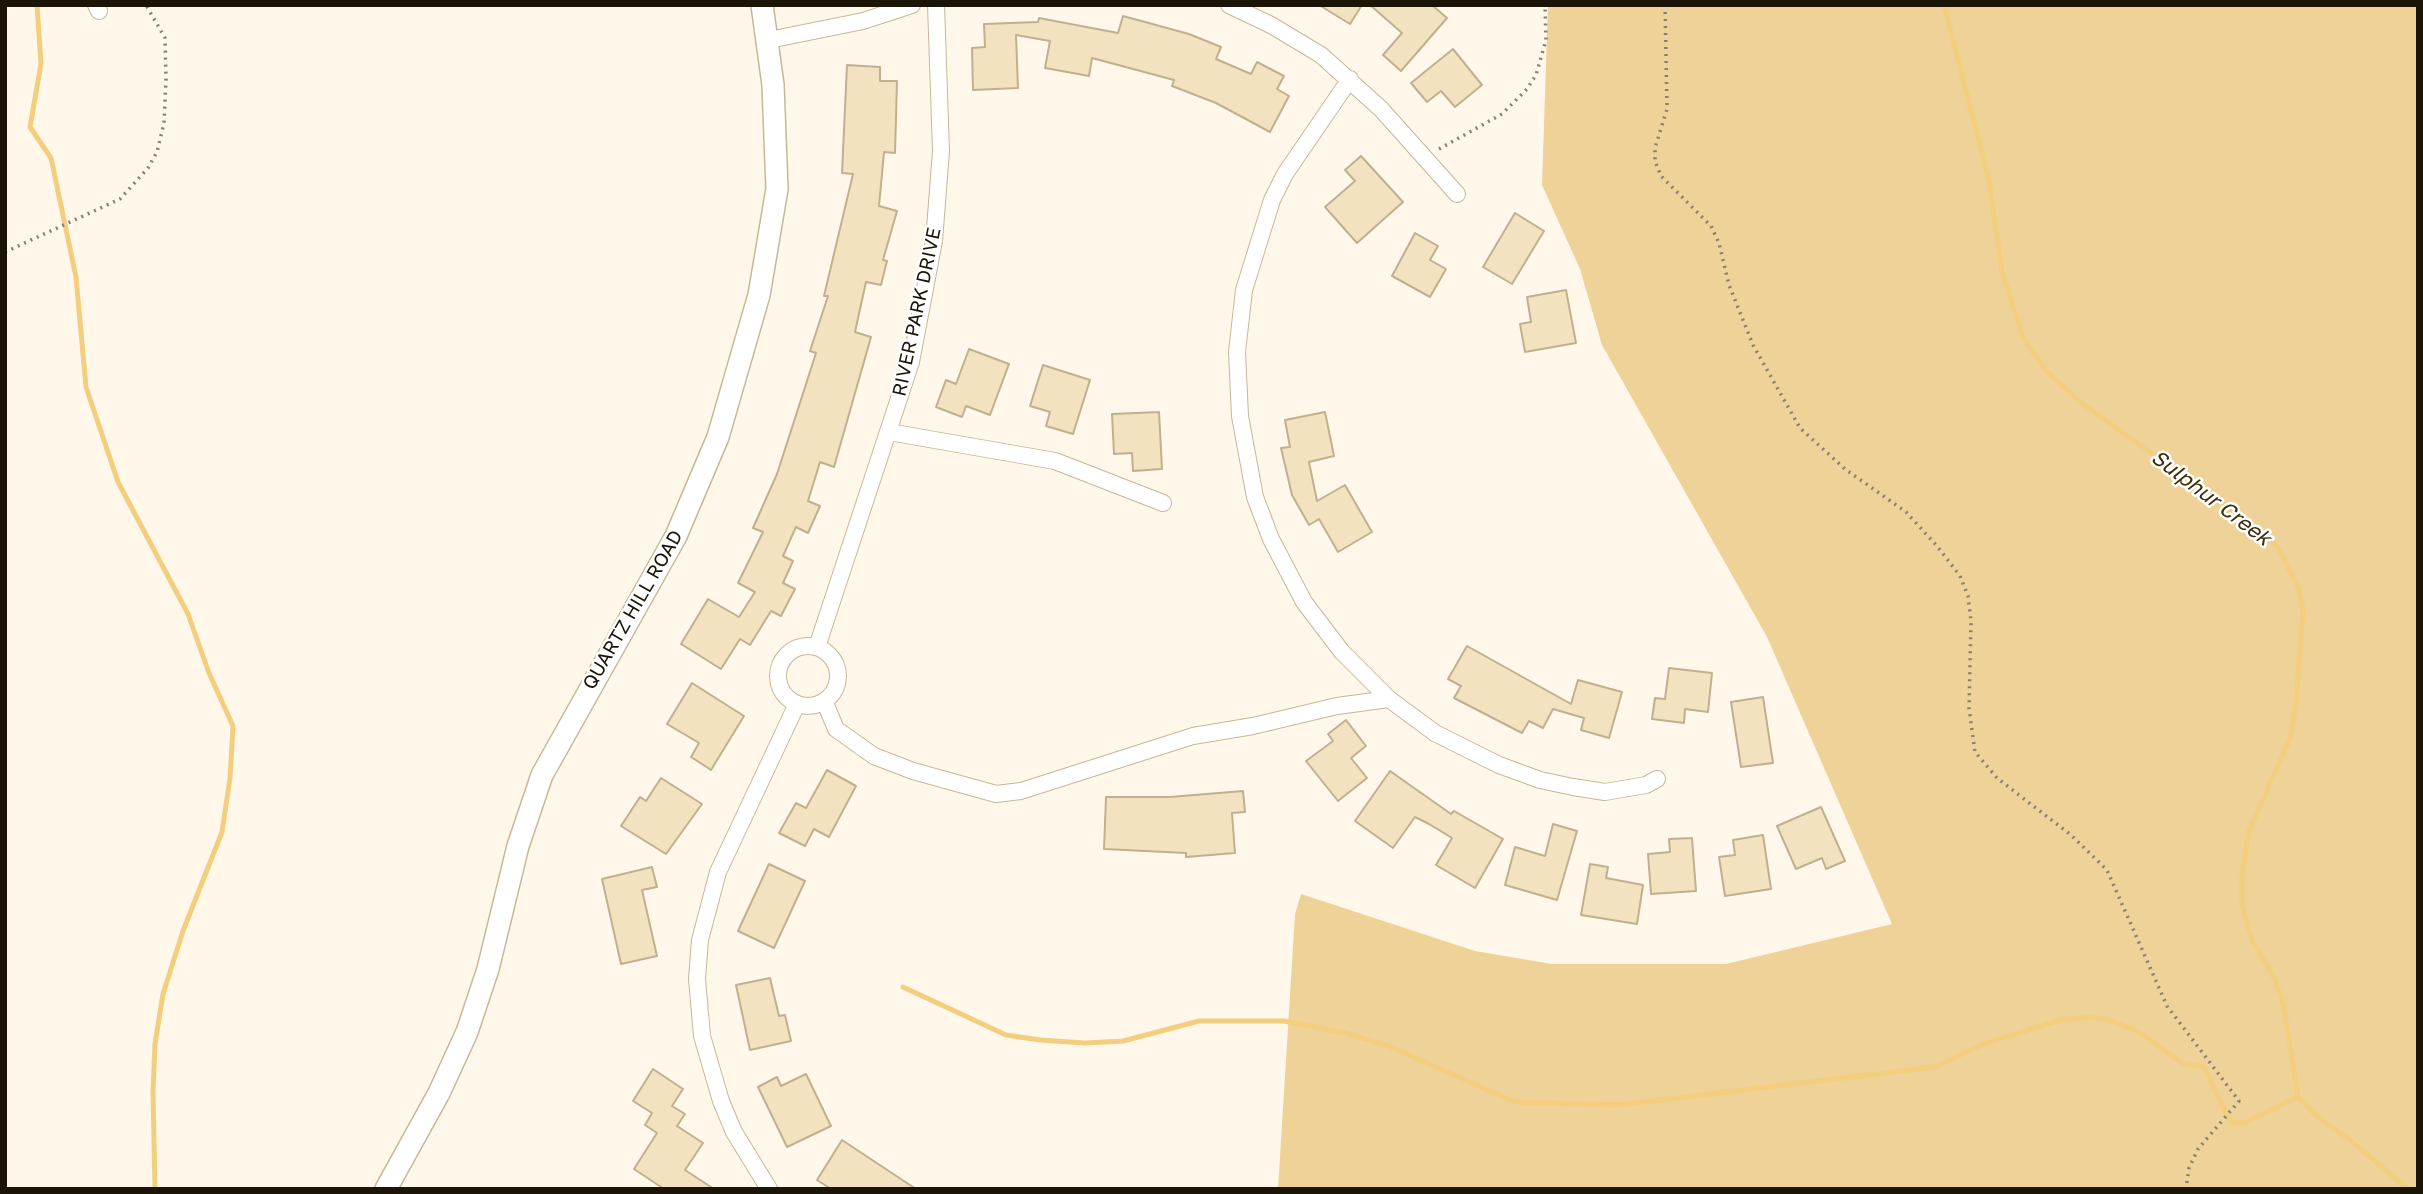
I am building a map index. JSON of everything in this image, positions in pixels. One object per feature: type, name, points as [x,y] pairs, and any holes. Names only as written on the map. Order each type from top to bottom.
[{"type":"street","name":"QUARTZ HILL ROAD","points":[[386,1189],[439,1093],[470,1025],[488,969],[518,846],[542,775],[676,536],[718,438],[759,295],[775,201],[776,149],[769,40],[762,5]]},
{"type":"street","points":[[769,40],[863,21],[912,5]]},
{"type":"street","name":"RIVER PARK DRIVE","points":[[817,648],[911,362],[934,241],[941,151],[936,5]]},
{"type":"street","points":[[1229,5],[1290,35],[1350,79],[1381,108],[1457,194]]},
{"type":"street","points":[[1350,79],[1285,174],[1265,215],[1244,290],[1237,373],[1248,466],[1255,497],[1271,539],[1304,602],[1350,661],[1389,699],[1460,747],[1540,780],[1605,792],[1646,785],[1657,779]]},
{"type":"street","points":[[889,432],[1055,461],[1163,503]]},
{"type":"street","points":[[825,703],[806,706],[797,704],[788,699],[778,682],[781,663],[795,649],[817,648],[831,657],[838,676],[837,685],[825,703],[827,715],[836,729],[874,756],[913,771],[996,794],[1021,791],[1193,736],[1253,726],[1337,706],[1389,699]]},
{"type":"street","points":[[769,1189],[760,1178],[721,1101],[706,1059],[697,979],[699,940],[718,872],[797,704]]},
{"type":"path","points":[[5,252],[120,199],[149,168],[158,152],[164,122],[166,79],[164,38],[146,5]]},
{"type":"path","points":[[1424,156],[1502,114],[1527,89],[1536,75],[1546,40],[1545,5]]},
{"type":"path","points":[[1665,5],[1667,109],[1657,138],[1655,161],[1661,176],[1711,226],[1719,243],[1729,285],[1754,345],[1800,428],[1844,469],[1906,512],[1937,545],[1960,576],[1968,596],[1969,708],[1975,752],[1997,778],[2071,835],[2107,870],[2167,1006],[2239,1101],[2199,1149],[2189,1168],[2186,1189]]},
{"type":"shaded area","points":[[1548,5],[2418,5],[2418,1189],[1278,1189],[1295,914],[1301,894],[1475,951],[1552,964],[1726,964],[1892,924],[1767,637],[1602,345],[1580,269],[1542,185]]},
{"type":"building","points":[[1319,5],[1362,5],[1350,24]]},
{"type":"building","points":[[1370,5],[1432,5],[1447,18],[1401,71],[1383,55],[1402,33]]},
{"type":"building","points":[[1123,16],[1189,34],[1221,47],[1216,59],[1251,74],[1257,62],[1284,76],[1277,89],[1289,96],[1270,132],[1216,103],[1172,86],[1174,80],[1092,58],[1089,76],[1045,68],[1050,41],[1016,35],[1018,88],[973,90],[972,48],[985,47],[984,24],[1038,22],[1039,18],[1118,33]]},
{"type":"building","points":[[1453,49],[1482,85],[1455,107],[1441,91],[1427,102],[1411,83]]},
{"type":"building","points":[[847,65],[880,67],[880,81],[897,81],[895,153],[884,152],[879,206],[897,211],[883,260],[887,261],[881,285],[866,282],[855,332],[871,337],[834,467],[820,462],[808,501],[820,506],[808,533],[796,527],[783,556],[793,561],[783,583],[795,589],[781,616],[771,611],[750,645],[740,639],[721,669],[681,644],[708,599],[739,617],[755,592],[738,583],[763,532],[753,528],[777,474],[816,353],[810,351],[828,296],[824,296],[853,174],[842,173]]},
{"type":"building","points":[[1361,156],[1403,202],[1357,243],[1325,207],[1355,181],[1345,170]]},
{"type":"building","points":[[1515,213],[1544,231],[1512,284],[1483,267]]},
{"type":"building","points":[[1415,233],[1438,246],[1430,260],[1446,269],[1430,297],[1392,276]]},
{"type":"building","points":[[1566,290],[1576,343],[1525,352],[1520,324],[1531,322],[1527,297]]},
{"type":"building","points":[[969,349],[1009,364],[990,415],[966,406],[962,417],[936,407],[946,380],[956,384]]},
{"type":"building","points":[[1043,365],[1090,380],[1073,434],[1046,426],[1050,412],[1030,406]]},
{"type":"building","points":[[1159,412],[1162,469],[1133,471],[1132,453],[1114,454],[1112,414]]},
{"type":"building","points":[[1325,412],[1334,456],[1309,462],[1317,501],[1345,485],[1372,532],[1338,552],[1319,519],[1309,525],[1292,495],[1281,448],[1290,447],[1285,420]]},
{"type":"building","points":[[1467,646],[1571,704],[1578,680],[1622,692],[1609,738],[1581,730],[1584,718],[1553,709],[1543,728],[1529,721],[1522,733],[1454,698],[1461,686],[1448,679]]},
{"type":"building","points":[[1669,668],[1712,673],[1708,712],[1685,709],[1684,723],[1652,719],[1655,698],[1665,699]]},
{"type":"building","points":[[692,683],[744,716],[711,770],[691,757],[699,743],[667,724]]},
{"type":"building","points":[[1763,697],[1773,763],[1741,767],[1731,702]]},
{"type":"building","points":[[1346,720],[1366,746],[1351,758],[1367,778],[1338,801],[1306,761],[1333,741],[1328,734]]},
{"type":"building","points":[[827,770],[856,786],[829,837],[814,829],[805,846],[779,833],[796,803],[806,808]]},
{"type":"building","points":[[1390,771],[1451,814],[1454,811],[1503,839],[1475,888],[1436,865],[1452,838],[1429,824],[1415,817],[1393,848],[1355,821]]},
{"type":"building","points":[[661,778],[702,804],[666,854],[621,826],[640,797],[646,801]]},
{"type":"building","points":[[1243,791],[1245,812],[1232,813],[1235,853],[1186,857],[1186,853],[1104,849],[1106,797],[1170,797]]},
{"type":"building","points":[[1821,807],[1845,861],[1826,869],[1822,858],[1796,869],[1777,826]]},
{"type":"building","points":[[1553,824],[1577,831],[1557,900],[1505,885],[1515,847],[1545,856]]},
{"type":"building","points":[[1763,835],[1771,889],[1725,896],[1719,857],[1735,855],[1733,840]]},
{"type":"building","points":[[1692,838],[1696,891],[1651,894],[1648,854],[1670,852],[1669,839]]},
{"type":"building","points":[[769,864],[805,881],[774,948],[738,931]]},
{"type":"building","points":[[1590,864],[1608,867],[1606,878],[1643,885],[1637,924],[1581,915]]},
{"type":"building","points":[[652,867],[657,887],[642,890],[657,956],[621,964],[602,879]]},
{"type":"building","points":[[770,978],[779,1016],[785,1015],[791,1041],[750,1050],[736,985]]},
{"type":"building","points":[[653,1069],[683,1089],[672,1106],[685,1114],[677,1126],[703,1143],[685,1170],[714,1189],[664,1189],[634,1169],[657,1133],[645,1125],[652,1113],[633,1101]]},
{"type":"building","points":[[806,1074],[831,1126],[787,1147],[758,1087],[777,1077],[781,1086]]},
{"type":"building","points":[[842,1140],[916,1189],[831,1189],[817,1180]]},
{"type":"waterway","points":[[37,5],[41,64],[30,127],[51,158],[76,277],[86,387],[118,482],[188,614],[209,673],[233,726],[230,778],[222,832],[183,931],[163,994],[155,1044],[153,1092],[155,1189]]},
{"type":"waterway","name":"Sulphur Creek","points":[[1944,5],[1989,181],[2002,272],[2023,338],[2047,372],[2084,405],[2266,535],[2279,549],[2298,587],[2303,609],[2296,704],[2290,738],[2249,831],[2242,874],[2242,905],[2252,940],[2275,980],[2284,1008],[2298,1097],[2320,1119],[2350,1140],[2408,1189]]},
{"type":"waterway","points":[[903,987],[1006,1035],[1040,1040],[1085,1043],[1123,1041],[1199,1021],[1284,1021],[1345,1033],[1389,1046],[1515,1102],[1618,1105],[1935,1067],[1986,1043],[2060,1020],[2093,1017],[2109,1020],[2139,1032],[2182,1063],[2204,1067],[2231,1123],[2244,1123],[2298,1097]]}]
